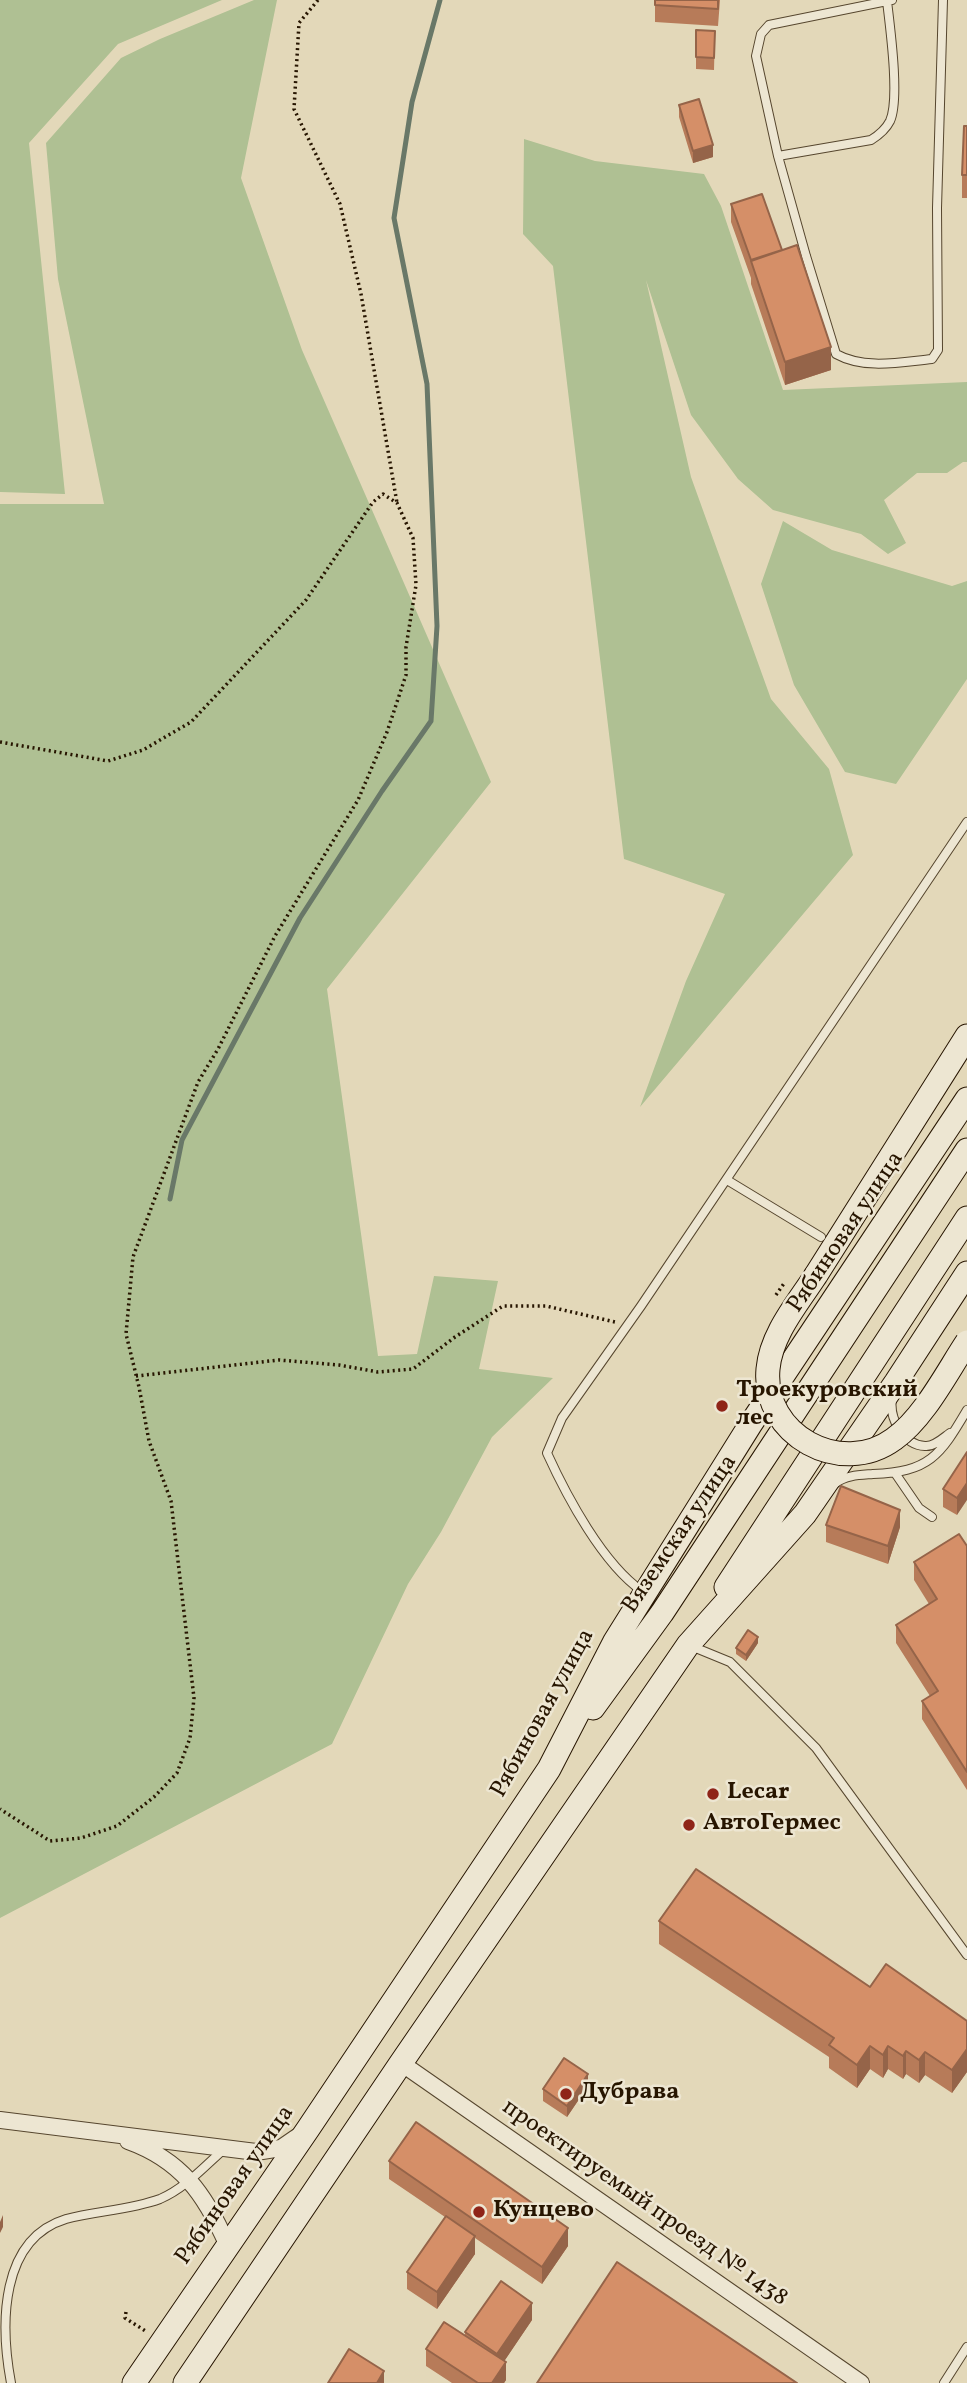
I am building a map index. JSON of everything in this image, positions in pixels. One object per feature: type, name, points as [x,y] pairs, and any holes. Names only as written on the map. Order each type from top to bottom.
[{"type":"main road","points":[[967,1036],[774,1343],[768,1370],[771,1397],[783,1422],[803,1441],[828,1452],[856,1454],[870,1451],[894,1439],[915,1420],[967,1342]]},
{"type":"main road","name":"Рябиновая улица","points":[[134,2383],[549,1769],[615,1640],[750,1425],[967,1099]]},
{"type":"main road","name":"Вяземская улица","points":[[549,1769],[662,1613],[967,1150]]},
{"type":"main road","points":[[185,2383],[688,1645],[967,1218]]},
{"type":"main road","points":[[688,1645],[805,1514],[967,1273]]},
{"type":"street","name":"проектируемый проезд № 1438","points":[[401,2063],[861,2383]]},
{"type":"street","points":[[0,2120],[225,2148],[270,2151],[288,2144],[308,2129]]},
{"type":"street","points":[[98,2133],[160,2156],[190,2180],[203,2196],[228,2244]]},
{"type":"lane","points":[[778,156],[871,140],[882,133],[891,120],[894,86],[890,0],[769,25],[761,34],[756,56],[778,156],[836,355],[846,360],[879,365],[932,359],[938,350],[937,208],[943,0]]},
{"type":"lane","points":[[645,1593],[621,1573],[568,1500],[547,1453],[562,1418],[727,1180],[967,822]]},
{"type":"lane","points":[[727,1180],[821,1237]]},
{"type":"lane","points":[[896,1382],[891,1409],[895,1424],[904,1434],[925,1446],[935,1444],[955,1430]]},
{"type":"lane","points":[[805,1514],[840,1479],[909,1471],[931,1460],[943,1448],[967,1410]]},
{"type":"lane","points":[[895,1473],[919,1508],[932,1517]]},
{"type":"lane","points":[[688,1645],[730,1661],[816,1748],[967,1955]]},
{"type":"lane","points":[[11,2383],[4,2347],[3,2300],[10,2266],[19,2252],[33,2237],[50,2225],[66,2219],[158,2200],[174,2193],[225,2148]]},
{"type":"lane","points":[[944,2383],[967,2347]]},
{"type":"path","points":[[0,1809],[50,1841],[81,1838],[117,1826],[154,1797],[177,1773],[190,1738],[194,1698],[171,1501],[149,1441],[126,1334],[133,1258],[198,1082],[218,1049],[275,936],[358,800],[387,732],[406,675],[406,647],[416,585],[413,538],[397,503],[361,294],[340,204],[294,109],[299,23],[318,0]]},
{"type":"path","points":[[0,743],[107,761],[143,750],[191,722],[306,600],[373,502],[383,494],[397,503]]},
{"type":"path","points":[[136,1376],[279,1360],[340,1365],[378,1372],[413,1369],[455,1337],[503,1306],[546,1306],[627,1326]]},
{"type":"path","points":[[126,2312],[125,2318],[148,2333]]},
{"type":"green space","points":[[0,0],[222,0],[118,44],[29,143],[65,494],[0,492]]},
{"type":"green space","points":[[254,0],[277,0],[241,178],[302,350],[491,782],[327,989],[378,1356],[417,1354],[434,1276],[498,1281],[479,1369],[553,1378],[492,1437],[441,1532],[408,1584],[332,1744],[0,1918],[0,504],[104,504],[58,279],[46,143],[121,58]]},
{"type":"green space","points":[[524,139],[595,161],[704,174],[721,206],[783,390],[967,382],[967,462],[947,473],[917,473],[884,500],[906,543],[888,554],[861,534],[773,510],[738,479],[691,415],[646,280],[691,477],[771,699],[829,769],[853,855],[640,1107],[686,981],[725,894],[624,859],[553,266],[523,234]]},
{"type":"green space","points":[[783,521],[832,550],[952,586],[967,581],[967,679],[896,784],[845,772],[794,685],[761,584]]},
{"type":"building","points":[[655,0],[718,0],[718,9],[655,5]]},
{"type":"building","points":[[696,30],[715,31],[714,58],[696,57]]},
{"type":"building","points":[[699,99],[713,145],[693,151],[679,105]]},
{"type":"building","points":[[964,126],[967,126],[967,175],[962,175]]},
{"type":"building","points":[[762,194],[782,250],[751,260],[731,204]]},
{"type":"building","points":[[797,245],[831,347],[785,362],[751,261]]},
{"type":"building","points":[[967,1452],[967,1483],[957,1498],[943,1489]]},
{"type":"building","points":[[841,1486],[900,1510],[888,1546],[826,1525]]},
{"type":"building","points":[[959,1534],[967,1546],[967,1772],[922,1701],[938,1691],[896,1625],[937,1599],[914,1562]]},
{"type":"building","points":[[748,1630],[758,1637],[746,1655],[736,1648]]},
{"type":"building","points":[[696,1869],[870,1987],[886,1964],[967,2021],[967,2049],[952,2070],[925,2052],[919,2060],[906,2051],[903,2056],[888,2046],[883,2055],[870,2046],[857,2065],[829,2045],[834,2038],[659,1921]]},
{"type":"building","points":[[564,2058],[588,2074],[567,2106],[543,2089]]},
{"type":"building","name":"Кунцево","points":[[416,2122],[568,2228],[542,2267],[389,2161]]},
{"type":"building","points":[[446,2216],[475,2236],[437,2292],[407,2272]]},
{"type":"building","points":[[617,2262],[797,2383],[537,2383]]},
{"type":"building","points":[[501,2281],[532,2303],[497,2354],[465,2332]]},
{"type":"building","points":[[444,2322],[506,2362],[492,2383],[478,2383],[426,2349]]},
{"type":"building","points":[[349,2349],[384,2371],[377,2383],[328,2383]]},
{"type":"waterway","points":[[170,1199],[182,1140],[300,918],[431,721],[437,626],[427,384],[394,218],[412,102],[440,0]]},
{"type":"place","name":"Троекуровский лес","points":[[722,1406]]},
{"type":"place","name":"Lecar","points":[[713,1794]]},
{"type":"place","name":"АвтоГермес","points":[[689,1825]]},
{"type":"place","name":"Дубрава","points":[[566,2094]]},
{"type":"place","name":"Кунцево","points":[[479,2212]]}]
